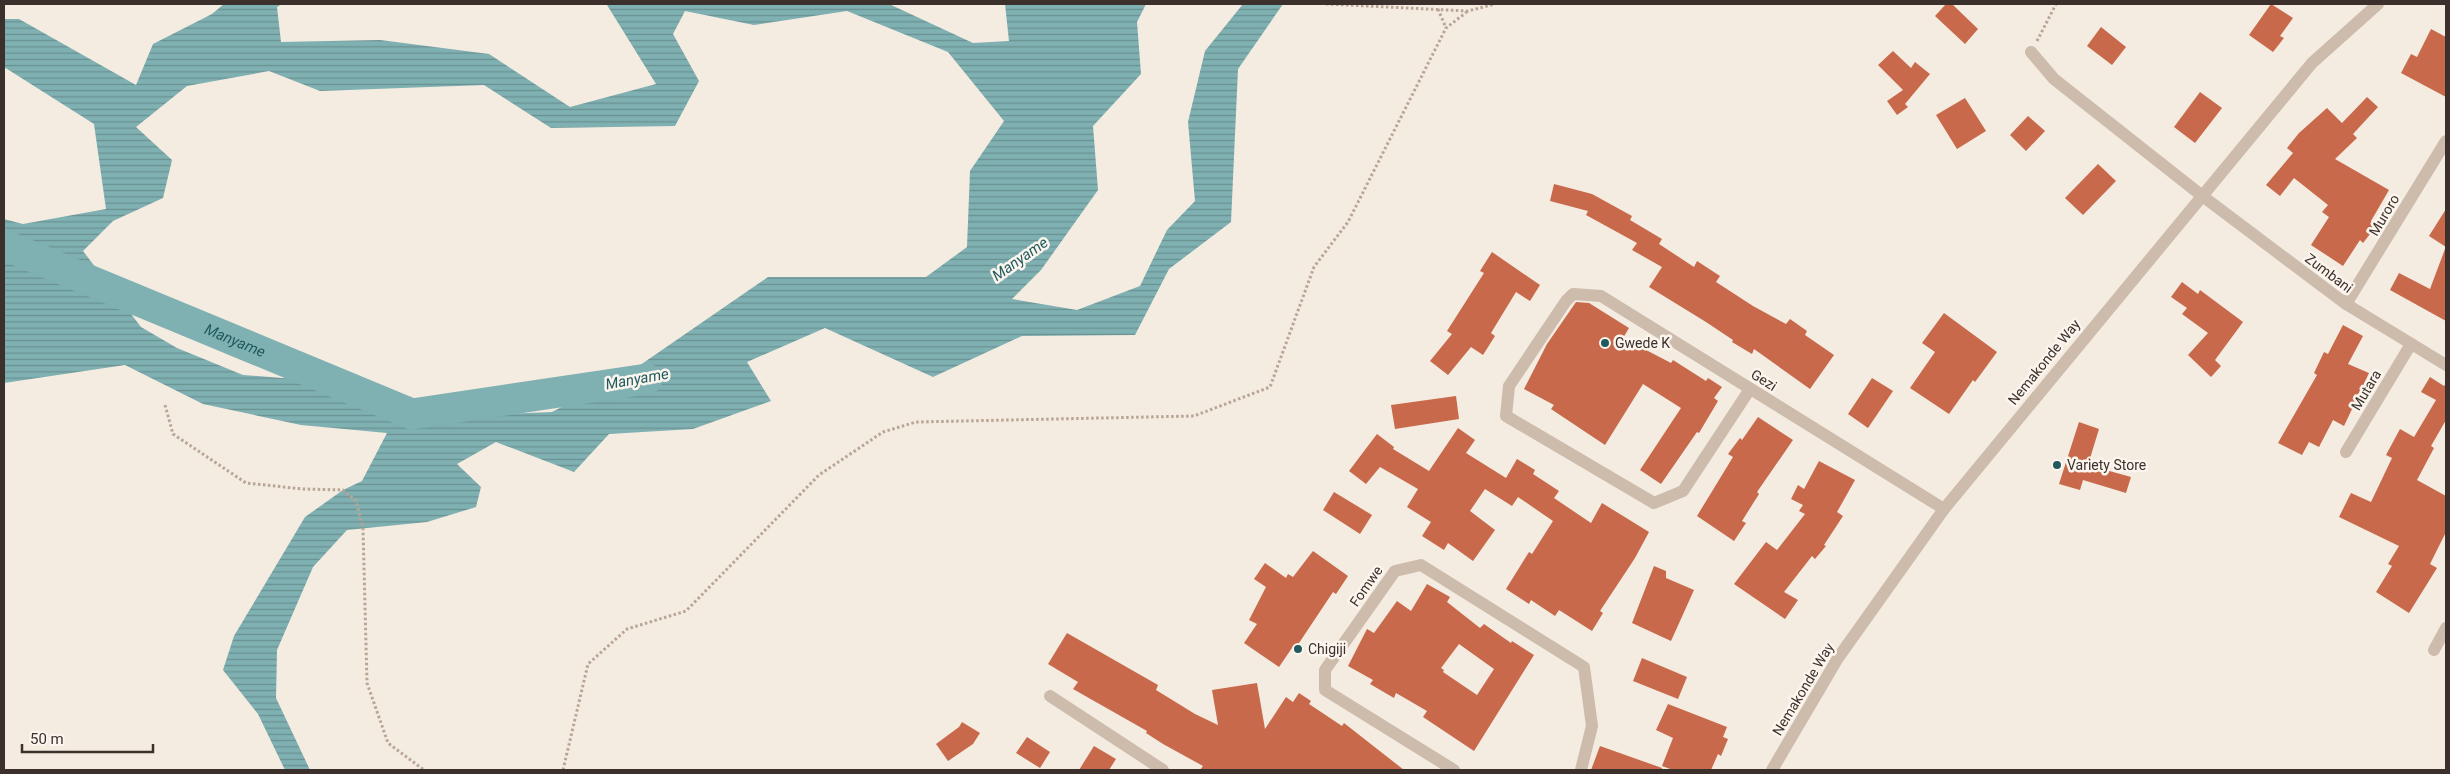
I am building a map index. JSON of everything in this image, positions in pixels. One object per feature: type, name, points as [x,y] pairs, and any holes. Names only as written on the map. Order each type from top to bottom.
[{"type":"street","name":"Nemakonde Way","points":[[1772,770],[1838,658],[1944,509],[2201,195],[2312,63],[2378,4]]},
{"type":"street","name":"Zumbani","points":[[2031,52],[2054,79],[2201,195],[2346,304],[2446,365]]},
{"type":"street","name":"Muroro","points":[[2346,304],[2446,141]]},
{"type":"street","name":"Gezi","points":[[1750,389],[1683,491],[1654,503],[1506,416],[1509,386],[1566,301],[1573,294],[1601,296],[1944,509]]},
{"type":"street","name":"Mutara","points":[[2346,452],[2410,344]]},
{"type":"street","name":"Fomwe","points":[[1454,770],[1325,690],[1325,670],[1395,571],[1420,564],[1584,667],[1592,726],[1581,770]]},
{"type":"street","points":[[2434,650],[2446,628]]},
{"type":"street","points":[[1050,696],[1163,770]]},
{"type":"path","points":[[1326,4],[1468,11],[1495,4]]},
{"type":"path","points":[[2031,52],[2056,4]]},
{"type":"path","points":[[1438,9],[1446,28]]},
{"type":"path","points":[[563,770],[588,664],[627,629],[686,611],[819,475],[883,432],[916,422],[1194,416],[1270,387],[1314,267],[1348,222],[1446,28],[1468,11]]},
{"type":"path","points":[[165,405],[173,434],[246,483],[303,489],[343,490],[356,501],[363,529],[367,683],[388,743],[424,770]]},
{"type":"water","points":[[224,4],[282,4],[277,7],[281,42],[380,40],[489,54],[570,107],[656,84],[607,5],[611,4],[889,4],[973,43],[1009,41],[1005,4],[1146,4],[1137,22],[1141,74],[1093,126],[1098,190],[1041,270],[1012,299],[1077,310],[1140,286],[1167,230],[1195,201],[1188,122],[1205,51],[1243,4],[1283,4],[1238,69],[1231,222],[1169,269],[1135,335],[1022,336],[933,377],[825,328],[747,362],[771,401],[693,429],[609,434],[574,472],[496,442],[457,464],[481,487],[476,507],[427,522],[347,530],[313,567],[277,650],[276,698],[310,770],[285,770],[258,714],[223,670],[234,636],[305,517],[343,490],[362,481],[387,433],[301,425],[203,404],[125,365],[4,383],[4,219],[23,224],[106,209],[94,124],[4,67],[4,19],[19,19],[136,85],[153,44],[212,14]],"holes":[[[685,11],[754,25],[847,11],[948,52],[1004,121],[970,171],[967,247],[926,277],[768,277],[633,370],[552,412],[407,418],[359,384],[243,375],[177,348],[141,327],[83,251],[113,221],[163,198],[172,160],[136,127],[187,86],[269,71],[320,91],[484,85],[551,128],[675,126],[699,81],[673,34]]]},
{"type":"building","points":[[1946,4],[1952,4],[1978,29],[1965,44],[1935,16]]},
{"type":"building","points":[[2271,4],[2293,18],[2280,36],[2284,38],[2273,52],[2249,35]]},
{"type":"building","points":[[2101,27],[2126,47],[2112,65],[2087,46]]},
{"type":"building","points":[[2431,29],[2446,37],[2446,97],[2401,73],[2411,54],[2417,57]]},
{"type":"building","points":[[1893,51],[1911,68],[1915,62],[1930,74],[1905,104],[1908,107],[1897,115],[1887,101],[1903,90],[1878,65]]},
{"type":"building","points":[[2200,92],[2222,108],[2195,143],[2174,127]]},
{"type":"building","points":[[2367,97],[2378,107],[2353,134],[2357,138],[2335,159],[2389,190],[2371,221],[2377,225],[2363,243],[2360,240],[2343,266],[2311,245],[2329,217],[2322,212],[2328,205],[2294,178],[2280,196],[2266,185],[2293,153],[2287,148],[2299,133],[2327,108],[2342,123]]},
{"type":"building","points":[[1965,98],[1986,131],[1957,149],[1936,115]]},
{"type":"building","points":[[2028,116],[2045,131],[2026,151],[2010,135]]},
{"type":"building","points":[[2098,164],[2116,181],[2083,215],[2065,198]]},
{"type":"building","points":[[1554,184],[1592,194],[1632,216],[1630,220],[1662,239],[1659,244],[1694,267],[1697,261],[1720,276],[1716,282],[1753,306],[1786,324],[1790,319],[1807,331],[1805,335],[1834,355],[1810,389],[1754,349],[1752,354],[1732,342],[1733,340],[1706,322],[1649,287],[1662,267],[1632,250],[1637,243],[1586,215],[1588,211],[1550,201]]},
{"type":"building","points":[[2446,209],[2446,247],[2429,236]]},
{"type":"building","points":[[2445,249],[2446,321],[2390,290],[2399,273],[2430,289]]},
{"type":"building","points":[[1492,252],[1540,285],[1530,301],[1516,292],[1491,333],[1495,336],[1483,355],[1471,347],[1448,375],[1430,361],[1452,334],[1447,331],[1484,273],[1480,271]]},
{"type":"building","points":[[2182,282],[2198,294],[2200,290],[2243,322],[2215,360],[2221,366],[2211,377],[2188,355],[2208,333],[2182,314],[2187,308],[2171,297]]},
{"type":"building","points":[[1576,302],[1589,303],[1629,328],[1623,338],[1671,363],[1673,360],[1706,381],[1708,378],[1722,387],[1714,398],[1718,401],[1699,433],[1697,432],[1661,484],[1640,470],[1681,408],[1643,384],[1605,445],[1551,409],[1554,405],[1524,389],[1547,344]]},
{"type":"building","points":[[1944,313],[1997,352],[1975,382],[1973,380],[1949,414],[1910,388],[1935,352],[1922,343]]},
{"type":"building","points":[[2343,325],[2363,336],[2348,364],[2369,373],[2344,426],[2333,420],[2319,447],[2309,442],[2302,455],[2278,443],[2317,375],[2314,373],[2324,352],[2328,354]]},
{"type":"building","points":[[2430,377],[2444,386],[2446,383],[2446,420],[2431,446],[2434,448],[2417,480],[2446,496],[2446,532],[2430,564],[2437,568],[2409,613],[2376,592],[2392,566],[2388,564],[2399,546],[2339,517],[2351,493],[2371,502],[2392,458],[2386,455],[2400,429],[2414,437],[2436,400],[2421,392]]},
{"type":"building","points":[[1872,378],[1893,391],[1868,428],[1848,414]]},
{"type":"building","points":[[1456,396],[1459,419],[1395,429],[1391,405]]},
{"type":"building","points":[[1758,417],[1793,440],[1757,492],[1759,494],[1742,521],[1746,523],[1734,541],[1697,516],[1733,457],[1728,454],[1740,438],[1742,440]]},
{"type":"building","points":[[2079,422],[2099,429],[2088,465],[2131,477],[2126,493],[2083,480],[2080,490],[2059,484]]},
{"type":"building","points":[[1458,428],[1475,440],[1466,453],[1506,478],[1517,459],[1535,470],[1533,474],[1559,491],[1554,498],[1591,523],[1602,503],[1649,532],[1635,558],[1600,611],[1603,613],[1592,631],[1559,610],[1555,616],[1531,600],[1529,604],[1506,589],[1529,552],[1532,554],[1553,521],[1518,497],[1512,506],[1485,489],[1470,511],[1495,530],[1473,561],[1448,543],[1444,550],[1422,536],[1431,522],[1407,507],[1418,489],[1380,467],[1366,484],[1349,471],[1377,434],[1394,447],[1393,449],[1429,471]]},
{"type":"building","points":[[1819,461],[1855,480],[1837,512],[1843,516],[1824,545],[1826,546],[1815,559],[1812,556],[1784,592],[1798,600],[1785,619],[1734,584],[1766,542],[1777,550],[1805,514],[1799,511],[1803,505],[1791,499],[1798,485],[1804,489]]},
{"type":"building","points":[[1334,492],[1372,515],[1360,534],[1323,510]]},
{"type":"building","points":[[1313,551],[1348,576],[1336,594],[1333,592],[1297,646],[1294,645],[1279,667],[1244,643],[1257,624],[1249,620],[1266,587],[1254,579],[1265,563],[1286,578],[1288,574],[1293,577]]},
{"type":"building","points":[[1654,566],[1666,571],[1666,578],[1694,590],[1671,641],[1632,623]]},
{"type":"building","points":[[1427,584],[1450,597],[1447,602],[1480,628],[1484,624],[1511,643],[1512,641],[1534,655],[1474,751],[1423,717],[1427,711],[1396,693],[1394,698],[1370,684],[1373,680],[1348,666],[1367,629],[1374,633],[1397,601],[1411,611]],"holes":[[[1459,644],[1494,669],[1477,695],[1443,672],[1444,670],[1441,668]]]},
{"type":"building","points":[[1067,633],[1158,685],[1156,690],[1195,714],[1218,725],[1212,690],[1257,683],[1265,729],[1286,697],[1293,702],[1299,693],[1311,701],[1309,704],[1342,726],[1344,723],[1404,770],[1200,770],[1203,766],[1163,744],[1146,733],[1147,731],[1073,689],[1078,682],[1048,664]]},
{"type":"building","points":[[1642,658],[1687,677],[1678,699],[1633,681]]},
{"type":"building","points":[[1668,704],[1727,727],[1723,737],[1728,739],[1721,756],[1718,754],[1711,770],[1673,770],[1662,766],[1673,738],[1656,730]]},
{"type":"building","points":[[962,722],[980,733],[973,744],[948,761],[936,744],[959,727]]},
{"type":"building","points":[[1027,737],[1050,752],[1040,768],[1016,753]]},
{"type":"building","points":[[1094,746],[1116,759],[1109,770],[1079,770]]},
{"type":"building","points":[[1600,746],[1662,768],[1662,770],[1591,770]]},
{"type":"waterway","name":"Manyame","points":[[4,245],[412,414],[647,379]]},
{"type":"place","name":"Gwede K","points":[[1605,343]]},
{"type":"place","name":"Variety Store","points":[[2057,465]]},
{"type":"place","name":"Chigiji","points":[[1298,649]]}]
